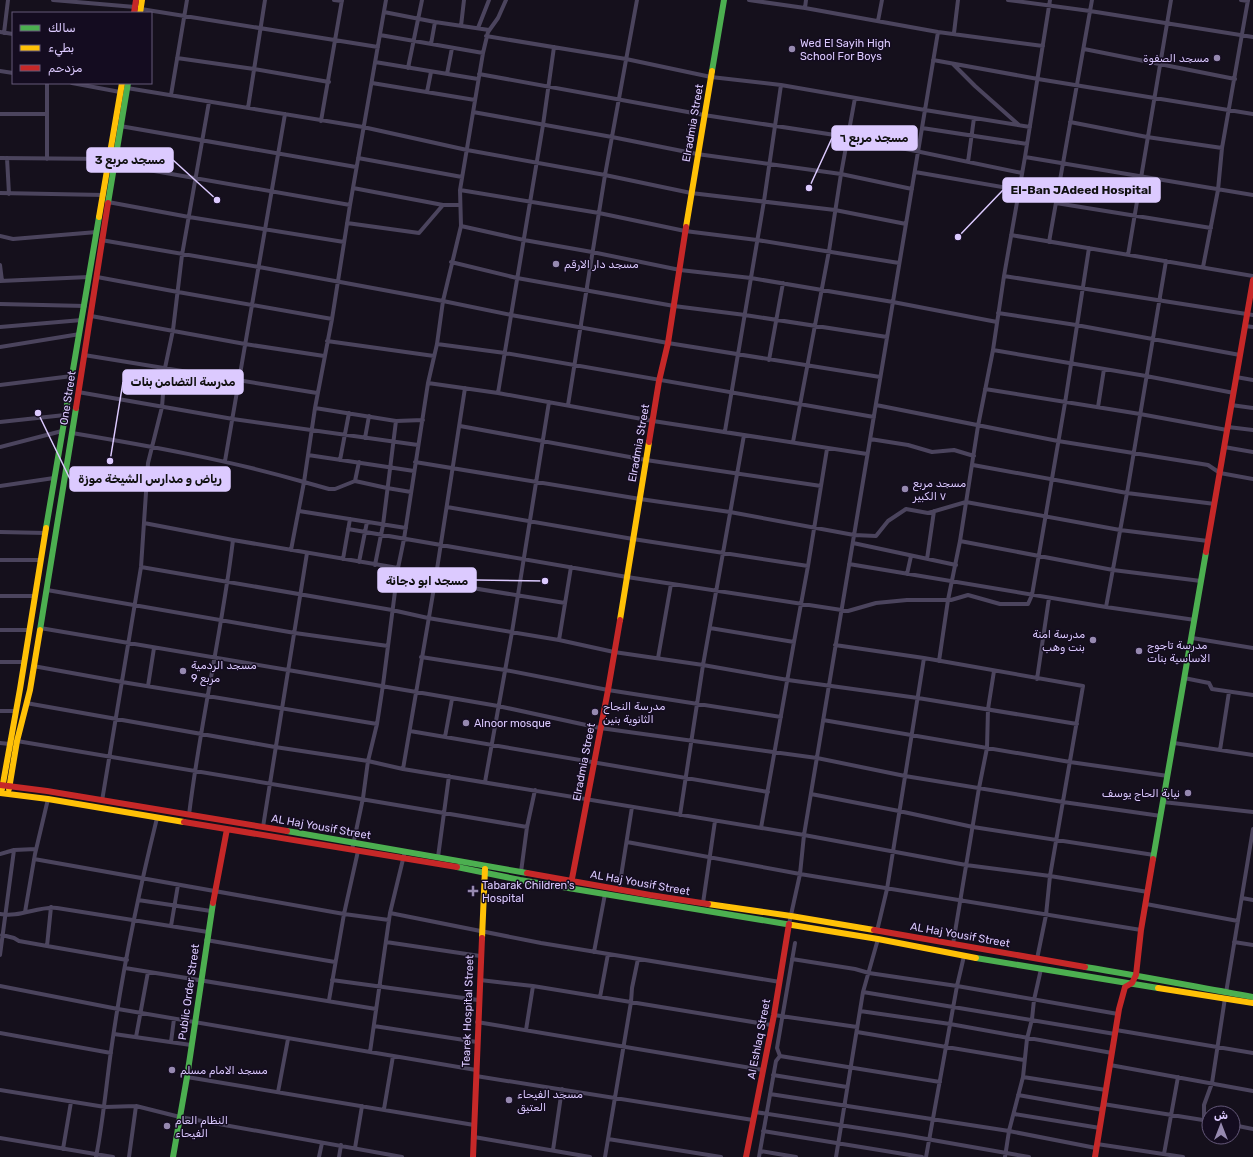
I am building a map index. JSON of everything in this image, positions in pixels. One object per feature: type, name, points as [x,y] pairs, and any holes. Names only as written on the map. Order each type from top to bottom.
[{"type":"street","points":[[8,0],[2,32],[12,34]]},
{"type":"street","points":[[53,0],[137,11]]},
{"type":"street","points":[[136,0],[137,11]]},
{"type":"street","points":[[137,11],[142,0]]},
{"type":"street","points":[[171,95],[183,16],[187,0]]},
{"type":"street","points":[[248,108],[265,0]]},
{"type":"street","points":[[322,121],[342,1],[334,0]]},
{"type":"street","points":[[291,550],[304,482],[314,408],[332,319],[356,167],[386,0]]},
{"type":"street","points":[[408,68],[422,0]]},
{"type":"street","points":[[461,26],[464,0]]},
{"type":"street","points":[[478,28],[490,0]]},
{"type":"street","points":[[329,1000],[368,761],[383,685],[398,568],[406,528],[428,383],[437,344],[443,301],[461,226],[460,190],[486,36],[498,18],[506,0]]},
{"type":"street","points":[[568,405],[605,175],[637,0]]},
{"type":"street","name":"Elradmia Street","points":[[570,888],[608,690],[659,381],[668,344],[697,154],[724,0]]},
{"type":"street","points":[[749,0],[805,8],[938,32],[1043,46]]},
{"type":"street","points":[[805,8],[806,0]]},
{"type":"street","points":[[878,21],[882,0]]},
{"type":"street","points":[[954,34],[958,0]]},
{"type":"street","points":[[1008,0],[1090,11],[1253,37]]},
{"type":"street","points":[[939,661],[948,600],[956,565],[973,465],[978,426],[993,350],[1050,0]]},
{"type":"street","points":[[1049,242],[1092,0]]},
{"type":"street","points":[[1128,255],[1140,176],[1155,98],[1171,0]]},
{"type":"street","points":[[1203,267],[1218,190],[1222,148],[1248,1],[1241,0]]},
{"type":"street","points":[[384,12],[435,22],[489,30]]},
{"type":"street","points":[[152,13],[183,16],[378,47]]},
{"type":"street","points":[[431,44],[435,22]]},
{"type":"street","points":[[789,924],[800,874],[810,794],[938,32]]},
{"type":"street","points":[[380,35],[483,53]]},
{"type":"street","points":[[486,36],[626,60],[711,77],[781,85],[1030,127]]},
{"type":"street","points":[[498,393],[543,125],[554,47]]},
{"type":"street","points":[[447,74],[452,48]]},
{"type":"street","points":[[1084,49],[1235,79]]},
{"type":"street","points":[[177,58],[254,69],[328,82]]},
{"type":"street","points":[[933,60],[1038,79],[1253,114]]},
{"type":"street","points":[[376,62],[432,72],[549,86],[704,115],[848,137],[1022,174]]},
{"type":"street","points":[[953,64],[975,86],[1020,125]]},
{"type":"street","points":[[0,71],[12,73]]},
{"type":"street","points":[[427,92],[432,72]]},
{"type":"street","points":[[372,83],[475,100]]},
{"type":"street","points":[[46,84],[47,159]]},
{"type":"street","points":[[77,84],[120,92]]},
{"type":"street","name":"One Street","points":[[3,793],[1,785],[10,744],[30,630],[62,431],[104,195],[120,126],[120,92],[122,84]]},
{"type":"street","points":[[725,431],[764,201],[781,85]]},
{"type":"street","points":[[127,86],[209,102],[363,127],[467,150],[605,175],[691,193],[835,210],[906,224]]},
{"type":"street","name":"One Street","points":[[3,793],[10,786],[17,741],[26,703],[47,590],[97,277],[101,240],[108,202],[112,161],[119,118],[127,86]]},
{"type":"street","points":[[793,442],[802,404],[816,326],[854,98]]},
{"type":"street","points":[[102,801],[140,567],[148,463],[162,407],[182,255],[209,102]]},
{"type":"street","points":[[473,112],[697,154],[841,174],[912,189]]},
{"type":"street","points":[[0,114],[47,114]]},
{"type":"street","points":[[225,461],[285,114]]},
{"type":"street","points":[[968,162],[974,118]]},
{"type":"street","points":[[1070,122],[1147,138],[1222,148]]},
{"type":"street","points":[[120,126],[278,152],[356,167]]},
{"type":"street","points":[[922,128],[1027,144]]},
{"type":"street","points":[[1025,157],[1253,195]]},
{"type":"street","points":[[0,158],[112,161],[196,178],[350,205]]},
{"type":"street","points":[[8,158],[9,194]]},
{"type":"street","points":[[358,158],[462,177]]},
{"type":"street","points":[[914,172],[1019,190]]},
{"type":"street","points":[[353,188],[443,205],[460,206]]},
{"type":"street","points":[[460,190],[599,213],[685,231],[757,240],[899,263]]},
{"type":"street","points":[[0,193],[104,195]]},
{"type":"street","points":[[108,202],[189,217],[344,242]]},
{"type":"street","points":[[1056,203],[1211,228]]},
{"type":"street","points":[[347,223],[419,233],[443,205]]},
{"type":"street","points":[[461,226],[524,240],[680,270],[783,283],[997,322]]},
{"type":"street","points":[[0,236],[13,239],[97,232]]},
{"type":"street","points":[[1011,235],[1253,276]]},
{"type":"street","points":[[101,240],[182,255],[259,266],[668,344],[880,377]]},
{"type":"street","points":[[348,529],[627,577],[842,609],[852,610],[874,603],[907,600],[948,600],[968,595],[1000,604],[1027,604],[1029,603],[1032,595],[1089,248]]},
{"type":"street","points":[[1106,607],[1127,493],[1166,261]]},
{"type":"street","points":[[452,262],[517,278],[674,306],[745,315],[887,338]]},
{"type":"street","points":[[0,265],[1,281],[90,277]]},
{"type":"street","points":[[1004,276],[1250,315]]},
{"type":"street","points":[[97,277],[332,319]]},
{"type":"street","points":[[1095,1157],[1118,1014],[1125,987],[1132,983],[1136,975],[1141,930],[1214,504],[1245,326],[1250,315],[1253,280]]},
{"type":"street","points":[[769,360],[783,283]]},
{"type":"street","points":[[0,304],[85,306]]},
{"type":"street","points":[[998,313],[1076,325],[1240,356]]},
{"type":"street","points":[[91,316],[245,344],[324,356]]},
{"type":"street","points":[[0,327],[82,320]]},
{"type":"street","points":[[1245,326],[1253,327]]},
{"type":"street","points":[[0,348],[80,334]]},
{"type":"street","points":[[327,341],[434,356]]},
{"type":"street","points":[[437,344],[505,353],[659,381],[874,417]]},
{"type":"street","points":[[993,350],[1146,376],[1234,393]]},
{"type":"street","points":[[84,355],[317,393]]},
{"type":"street","points":[[1098,407],[1104,369]]},
{"type":"street","points":[[0,385],[72,376]]},
{"type":"street","points":[[1236,377],[1253,380]]},
{"type":"street","points":[[428,383],[498,393],[653,421],[867,454]]},
{"type":"street","points":[[403,769],[466,388]]},
{"type":"street","points":[[986,389],[1064,403],[1228,428],[1253,430]]},
{"type":"street","points":[[78,392],[162,407],[418,445]]},
{"type":"street","points":[[485,782],[512,632],[549,402]]},
{"type":"street","points":[[876,405],[1058,441],[1205,464],[1220,473],[1253,479]]},
{"type":"street","points":[[1232,405],[1253,408]]},
{"type":"street","points":[[314,408],[396,421],[423,420]]},
{"type":"street","points":[[340,460],[348,413]]},
{"type":"street","points":[[0,422],[65,415]]},
{"type":"street","points":[[365,438],[369,416]]},
{"type":"street","points":[[375,565],[383,525],[396,421]]},
{"type":"street","points":[[460,426],[646,460],[821,486]]},
{"type":"street","points":[[0,447],[62,431]]},
{"type":"street","points":[[72,433],[152,446],[225,461],[329,489],[335,489],[355,481],[411,492]]},
{"type":"street","points":[[680,815],[703,665],[744,435]]},
{"type":"street","points":[[870,439],[908,445],[932,452],[954,450],[974,456]]},
{"type":"street","points":[[1224,447],[1253,452]]},
{"type":"street","points":[[762,828],[827,449]]},
{"type":"street","points":[[308,455],[390,466],[414,471]]},
{"type":"street","points":[[355,481],[359,462]]},
{"type":"street","points":[[416,462],[640,499],[730,512],[854,535],[876,536],[888,521],[906,509],[926,513],[966,502],[1120,530],[1208,541]]},
{"type":"street","points":[[973,465],[1127,493],[1214,504]]},
{"type":"street","points":[[0,486],[54,478]]},
{"type":"street","points":[[51,498],[62,500]]},
{"type":"street","points":[[447,507],[633,539],[808,566]]},
{"type":"street","points":[[299,510],[406,528]]},
{"type":"street","points":[[927,559],[934,511]]},
{"type":"street","points":[[343,559],[350,519]]},
{"type":"street","points":[[359,562],[367,522]]},
{"type":"street","points":[[144,523],[232,540],[398,568]]},
{"type":"street","points":[[0,532],[46,533]]},
{"type":"street","points":[[189,815],[201,734],[222,620],[232,540]]},
{"type":"street","points":[[960,541],[1113,570],[1201,581]]},
{"type":"street","points":[[852,543],[956,565]]},
{"type":"street","points":[[263,827],[307,553]]},
{"type":"street","points":[[907,574],[910,556]]},
{"type":"street","points":[[0,560],[41,560]]},
{"type":"street","points":[[849,564],[1049,598],[1194,620]]},
{"type":"street","points":[[140,567],[392,610],[428,618],[559,640],[614,652],[703,665],[788,680],[918,698],[1077,724]]},
{"type":"street","points":[[559,640],[571,567]]},
{"type":"street","points":[[435,582],[565,603]]},
{"type":"street","points":[[658,658],[671,584]]},
{"type":"street","points":[[47,590],[295,633],[388,646]]},
{"type":"street","points":[[0,596],[35,596]]},
{"type":"street","points":[[1037,679],[1049,598]]},
{"type":"street","points":[[40,628],[323,677],[383,685],[452,699],[498,706],[600,728],[817,758],[905,776],[1063,802],[1161,816]]},
{"type":"street","points":[[710,628],[794,642]]},
{"type":"street","points":[[0,630],[30,630]]},
{"type":"street","points":[[1192,638],[1253,648]]},
{"type":"street","points":[[836,645],[924,658],[1037,679],[1084,686],[1056,839],[1046,915],[1037,959]]},
{"type":"street","points":[[148,686],[154,648]]},
{"type":"street","points":[[421,657],[505,670],[608,690],[781,717]]},
{"type":"street","points":[[877,931],[887,888],[924,658]]},
{"type":"street","points":[[0,662],[24,662]]},
{"type":"street","points":[[33,666],[376,724]]},
{"type":"street","points":[[954,944],[966,865],[987,748],[988,710],[994,671]]},
{"type":"street","points":[[1184,678],[1209,683],[1212,689],[1253,695]]},
{"type":"street","points":[[1220,750],[1229,692]]},
{"type":"street","points":[[445,737],[452,699]]},
{"type":"street","points":[[26,703],[275,747],[368,761],[403,769],[804,835],[966,865],[1050,876],[1148,892]]},
{"type":"street","points":[[0,711],[16,711]]},
{"type":"street","points":[[823,720],[1070,762],[1168,776]]},
{"type":"street","points":[[410,731],[768,792]]},
{"type":"street","points":[[17,741],[363,798],[527,827]]},
{"type":"street","points":[[1174,742],[1253,755]]},
{"type":"street","points":[[0,743],[10,744]]},
{"type":"street","points":[[438,856],[449,776]]},
{"type":"street","name":"AL Haj Yousif Street","points":[[1,785],[47,791],[263,827],[404,858],[521,872],[703,903],[791,916],[1136,975],[1225,995],[1253,1003]]},
{"type":"street","points":[[521,872],[527,827],[535,790]]},
{"type":"street","name":"AL Haj Yousif Street","points":[[3,793],[354,848],[405,851],[438,856],[485,868],[520,880],[878,939],[1041,969],[1132,983],[1225,995],[1253,997]]},
{"type":"street","points":[[810,794],[973,827],[1154,855]]},
{"type":"street","points":[[25,912],[34,859],[48,799]]},
{"type":"street","points":[[1163,802],[1253,812]]},
{"type":"street","points":[[618,889],[632,807]]},
{"type":"street","points":[[97,1156],[105,1107],[111,1053],[125,968],[142,878],[156,818]]},
{"type":"street","points":[[703,903],[715,821]]},
{"type":"street","name":"Public Order Street","points":[[173,1157],[187,1076],[206,940],[227,829]]},
{"type":"street","points":[[1204,1105],[1212,1083],[1216,1047],[1234,942],[1251,860],[1253,829]]},
{"type":"street","points":[[627,842],[800,874],[1141,930]]},
{"type":"street","points":[[0,854],[14,850],[36,850]]},
{"type":"street","points":[[0,955],[2,915],[14,850]]},
{"type":"street","points":[[370,1052],[390,913],[405,851]]},
{"type":"street","points":[[34,859],[344,914],[389,920]]},
{"type":"street","name":"Tearek Hospital Street","points":[[473,1157],[477,1022],[485,868]]},
{"type":"street","points":[[171,926],[178,885]]},
{"type":"street","points":[[594,952],[606,894]]},
{"type":"street","points":[[1242,898],[1253,900]]},
{"type":"street","points":[[138,900],[211,911]]},
{"type":"street","points":[[1146,904],[1238,921]]},
{"type":"street","points":[[2,915],[51,907],[208,932]]},
{"type":"street","points":[[47,946],[51,907]]},
{"type":"street","points":[[390,913],[594,952],[780,982]]},
{"type":"street","name":"Al Eshlaq Street","points":[[746,1157],[780,982],[789,924]]},
{"type":"street","points":[[2,935],[19,941],[127,960]]},
{"type":"street","points":[[836,1157],[863,992],[878,939]]},
{"type":"street","points":[[206,940],[335,962]]},
{"type":"street","points":[[386,942],[480,956]]},
{"type":"street","points":[[1234,942],[1253,945]]},
{"type":"street","points":[[780,1056],[777,1048],[795,943]]},
{"type":"street","points":[[600,997],[608,954]]},
{"type":"street","points":[[926,1157],[953,1006],[964,956]]},
{"type":"street","points":[[605,1157],[638,959]]},
{"type":"street","points":[[792,959],[1118,1014]]},
{"type":"street","points":[[125,968],[329,1000],[376,1009]]},
{"type":"street","points":[[1005,1155],[1009,1131],[1023,1077],[1027,1039],[1041,969]]},
{"type":"street","points":[[136,1037],[148,972]]},
{"type":"street","points":[[332,980],[478,1000]]},
{"type":"street","points":[[480,980],[533,986],[771,1025]]},
{"type":"street","points":[[0,986],[140,1013],[393,1056],[562,1089],[753,1120]]},
{"type":"street","points":[[526,1030],[533,986]]},
{"type":"street","points":[[863,992],[1253,1053]]},
{"type":"street","points":[[860,1011],[950,1024],[1112,1053]]},
{"type":"street","points":[[774,1014],[946,1047],[1024,1060]]},
{"type":"street","points":[[171,1042],[174,1019]]},
{"type":"street","points":[[477,1022],[763,1070]]},
{"type":"street","points":[[374,1026],[477,1042]]},
{"type":"street","points":[[0,1033],[111,1053]]},
{"type":"street","points":[[114,1034],[191,1045]]},
{"type":"street","points":[[278,1092],[288,1039]]},
{"type":"street","points":[[768,1046],[777,1048]]},
{"type":"street","points":[[384,1109],[393,1056]]},
{"type":"street","points":[[780,1056],[940,1082]]},
{"type":"street","points":[[759,1157],[773,1075],[776,1061],[780,1056]]},
{"type":"street","points":[[1110,1065],[1253,1091]]},
{"type":"street","points":[[773,1075],[847,1087]]},
{"type":"street","points":[[187,1076],[474,1125]]},
{"type":"street","points":[[1023,1077],[1106,1090]]},
{"type":"street","points":[[1164,1154],[1178,1077]]},
{"type":"street","points":[[553,1150],[562,1089]]},
{"type":"street","points":[[0,1090],[105,1107],[136,1106],[180,1117],[402,1157]]},
{"type":"street","points":[[770,1094],[1097,1146],[1180,1157]]},
{"type":"street","points":[[1018,1094],[1201,1121]]},
{"type":"street","points":[[63,1149],[71,1102]]},
{"type":"street","points":[[129,1157],[136,1106]]},
{"type":"street","points":[[355,1148],[362,1106]]},
{"type":"street","points":[[755,1112],[842,1125],[1005,1155],[1029,1157]]},
{"type":"street","points":[[1014,1114],[1100,1128]]},
{"type":"street","points":[[1241,1126],[1253,1128]]},
{"type":"street","points":[[763,1131],[922,1157]]},
{"type":"street","points":[[474,1137],[590,1157]]},
{"type":"street","points":[[0,1138],[97,1156],[113,1157]]},
{"type":"street","points":[[608,1139],[721,1157]]},
{"type":"street","points":[[319,1157],[322,1143]]},
{"type":"street","points":[[339,1157],[341,1146]]},
{"type":"street","points":[[760,1151],[796,1157]]},
{"type":"traffic: fast","points":[[712,71],[724,0]]},
{"type":"traffic: fast","points":[[108,203],[128,84]]},
{"type":"traffic: fast","points":[[46,528],[99,217]]},
{"type":"traffic: fast","points":[[40,630],[76,408]]},
{"type":"traffic: fast","points":[[1153,859],[1206,552]]},
{"type":"traffic: fast","points":[[287,831],[527,873]]},
{"type":"traffic: fast","points":[[457,867],[520,880],[792,925]]},
{"type":"traffic: fast","points":[[173,1157],[187,1077],[213,903]]},
{"type":"traffic: fast","points":[[976,958],[1158,988]]},
{"type":"traffic: fast","points":[[1085,967],[1253,997]]},
{"type":"traffic: slow","points":[[140,12],[142,0]]},
{"type":"traffic: slow","points":[[686,227],[712,71]]},
{"type":"traffic: slow","points":[[99,217],[122,84]]},
{"type":"traffic: slow","points":[[620,620],[649,442]]},
{"type":"traffic: slow","points":[[2,789],[46,528]]},
{"type":"traffic: slow","points":[[9,789],[17,741],[30,690],[40,630]]},
{"type":"traffic: slow","points":[[0,793],[48,799],[184,822]]},
{"type":"traffic: slow","points":[[482,938],[485,869]]},
{"type":"traffic: slow","points":[[708,904],[874,930]]},
{"type":"traffic: slow","points":[[792,925],[878,939],[976,958]]},
{"type":"traffic: slow","points":[[1158,988],[1253,1003]]},
{"type":"traffic: jam","points":[[134,12],[136,0]]},
{"type":"traffic: jam","points":[[76,408],[108,203]]},
{"type":"traffic: jam","points":[[649,442],[659,381],[668,343],[686,227]]},
{"type":"traffic: jam","points":[[1206,552],[1253,280]]},
{"type":"traffic: jam","points":[[571,884],[620,620]]},
{"type":"traffic: jam","points":[[0,785],[47,791],[287,831]]},
{"type":"traffic: jam","points":[[184,822],[457,867]]},
{"type":"traffic: jam","points":[[213,903],[227,829]]},
{"type":"traffic: jam","points":[[1095,1157],[1119,1009],[1125,987],[1132,983],[1136,975],[1141,930],[1153,859]]},
{"type":"traffic: jam","points":[[527,873],[708,904]]},
{"type":"traffic: jam","points":[[746,1157],[774,1015],[789,924]]},
{"type":"traffic: jam","points":[[874,930],[1085,967]]},
{"type":"traffic: jam","points":[[473,1157],[482,938]]},
{"type":"place","name":"Wed El Sayih High School For Boys","points":[[792,49]]},
{"type":"place","name":"مسجد الصفوة","points":[[1217,58]]},
{"type":"place","name":"مسجد مربع ٦","points":[[809,188]]},
{"type":"place","name":"مسجد مربع 3","points":[[217,200]]},
{"type":"place","name":"El-Ban JAdeed Hospital","points":[[958,237]]},
{"type":"place","name":"مسجد دار الارقم","points":[[556,264]]},
{"type":"place","name":"رياض و مدارس الشيخة موزة","points":[[38,413]]},
{"type":"place","name":"مدرسة التضامن بنات","points":[[110,461]]},
{"type":"place","name":"مسجد مربع ٧ الكبير","points":[[905,489]]},
{"type":"place","name":"مسجد ابو دجانة","points":[[545,581]]},
{"type":"place","name":"مدرسة امنة بنت وهب","points":[[1093,640]]},
{"type":"place","name":"مدرسة تاجوج الاساسية بنات","points":[[1139,651]]},
{"type":"place","name":"مسجد الردمية مربع 9","points":[[183,671]]},
{"type":"place","name":"مدرسة النجاح الثانوية بنين","points":[[595,712]]},
{"type":"place","name":"Alnoor mosque","points":[[466,723]]},
{"type":"place","name":"نيابة الحاج يوسف","points":[[1188,793]]},
{"type":"place","name":"Tabarak Children's Hospital","points":[[473,891]]},
{"type":"place","name":"مسجد الامام مسلم","points":[[172,1070]]},
{"type":"place","name":"مسجد الفيحاء العتيق","points":[[509,1100]]},
{"type":"place","name":"النظام العام الفيحاء","points":[[167,1126]]}]
